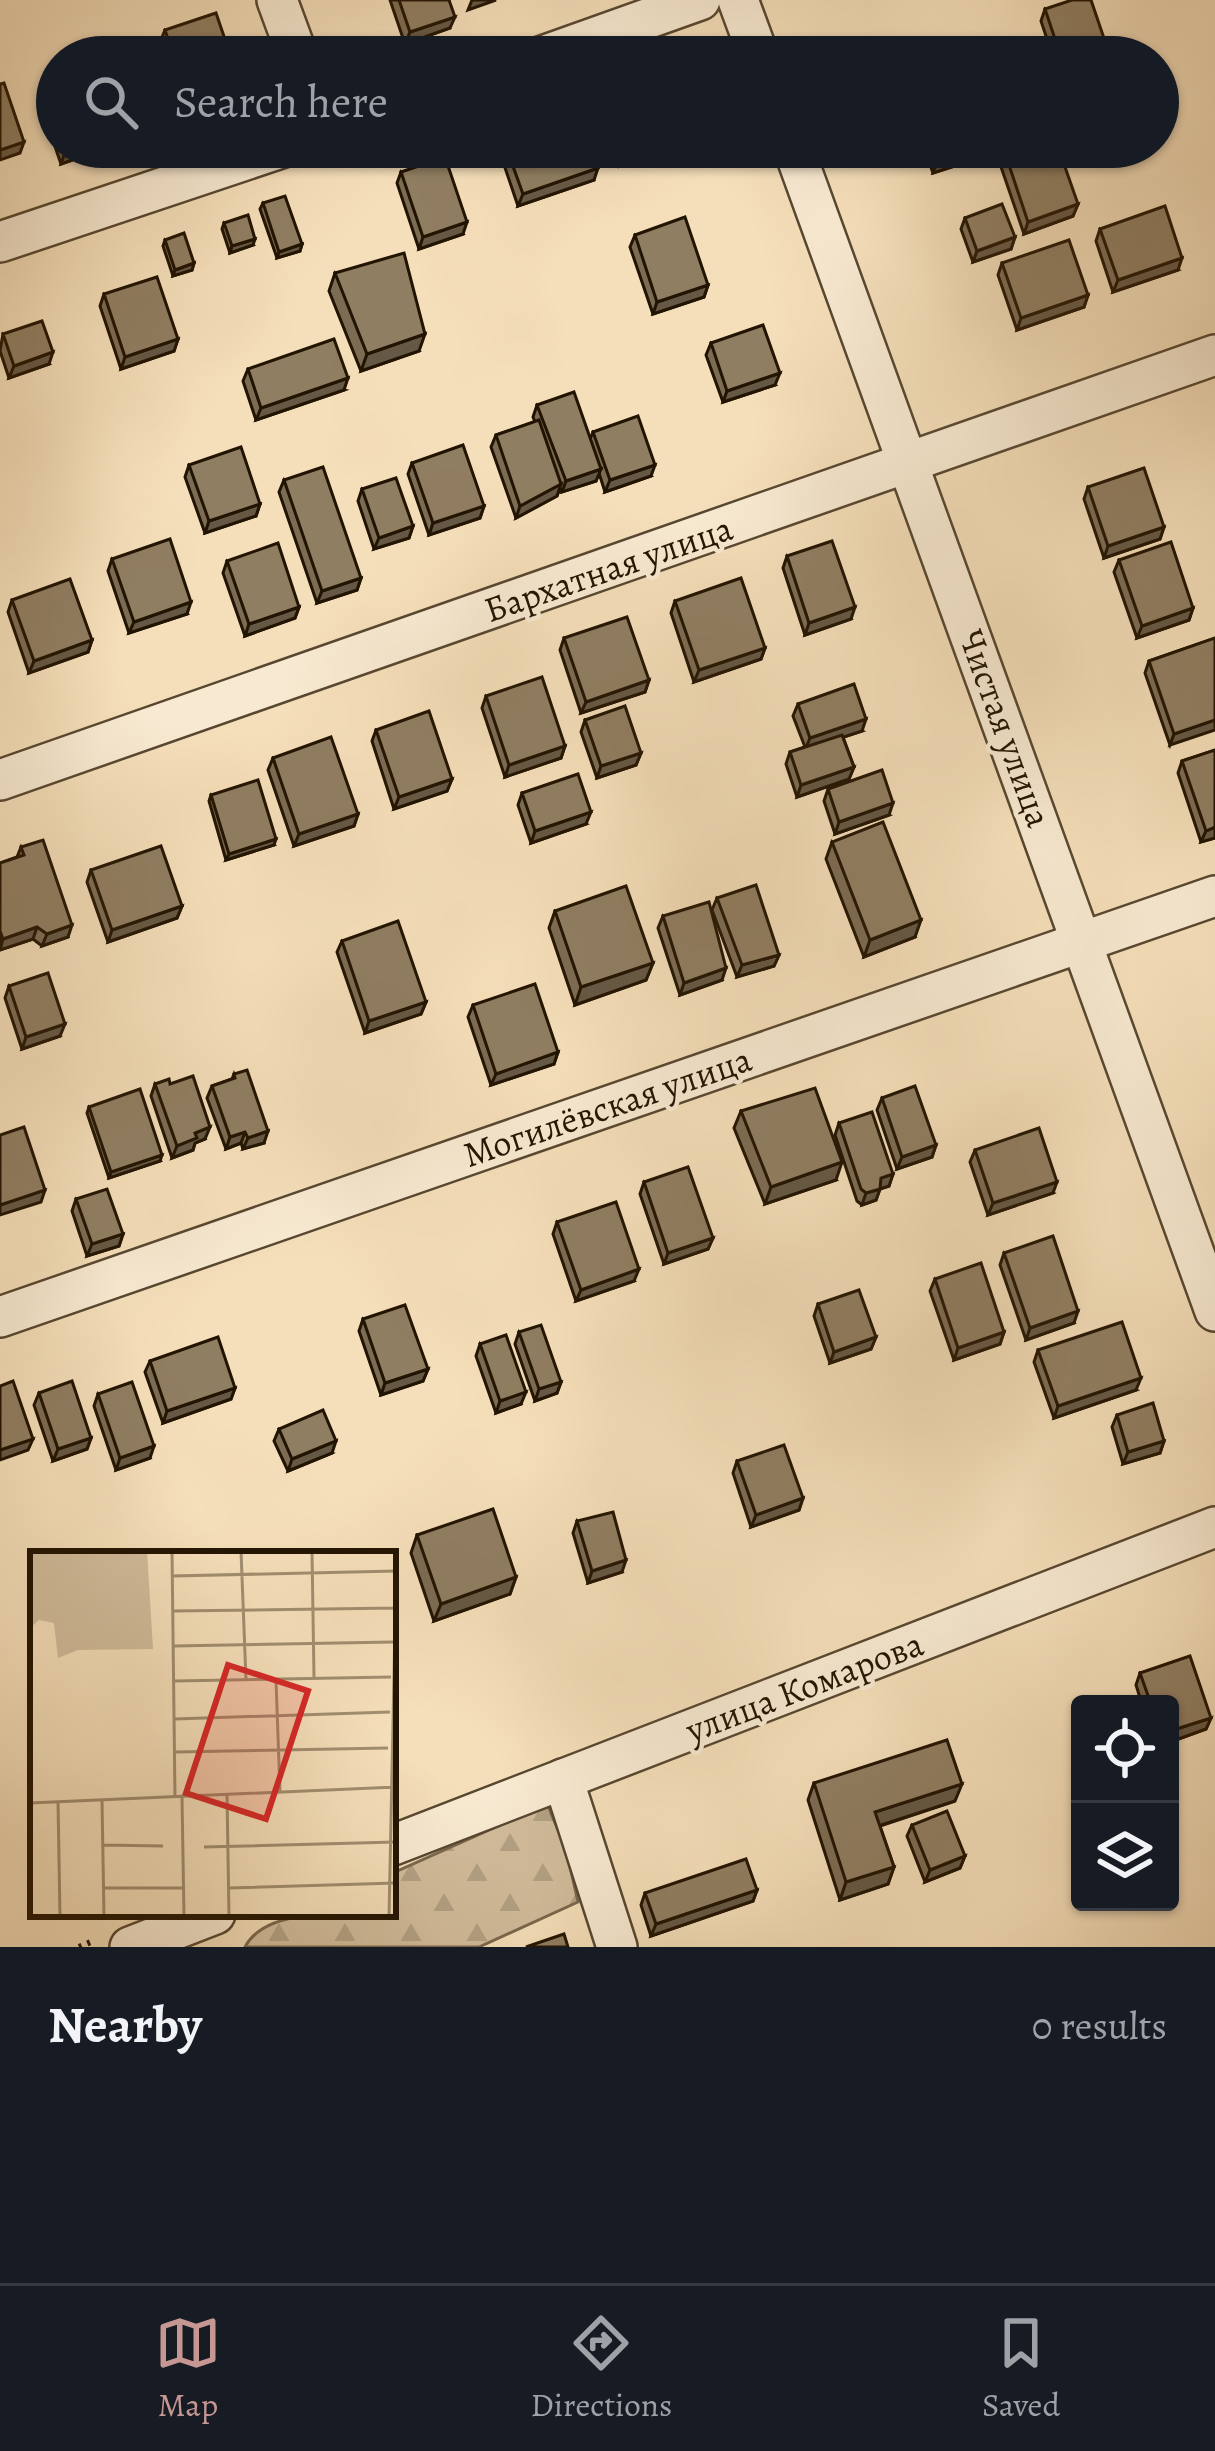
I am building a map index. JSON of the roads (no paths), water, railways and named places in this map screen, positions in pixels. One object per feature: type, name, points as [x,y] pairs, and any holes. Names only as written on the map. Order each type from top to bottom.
[{"type":"street","points":[[277,0],[290,36]]},
{"type":"street","points":[[599,36],[700,0]]},
{"type":"street","points":[[738,0],[751,36]]},
{"type":"street","points":[[0,242],[221,168]]},
{"type":"street","name":"Чистая улица","points":[[801,168],[1215,1311]]},
{"type":"street","name":"Бархатная улица","points":[[0,780],[1215,355]]},
{"type":"street","name":"Могилёвская улица","points":[[0,1317],[1215,896]]},
{"type":"street","name":"улица Комарова","points":[[396,1844],[1215,1527]]},
{"type":"street","points":[[563,1779],[617,1947]]},
{"type":"street","points":[[130,1947],[207,1917]]}]
